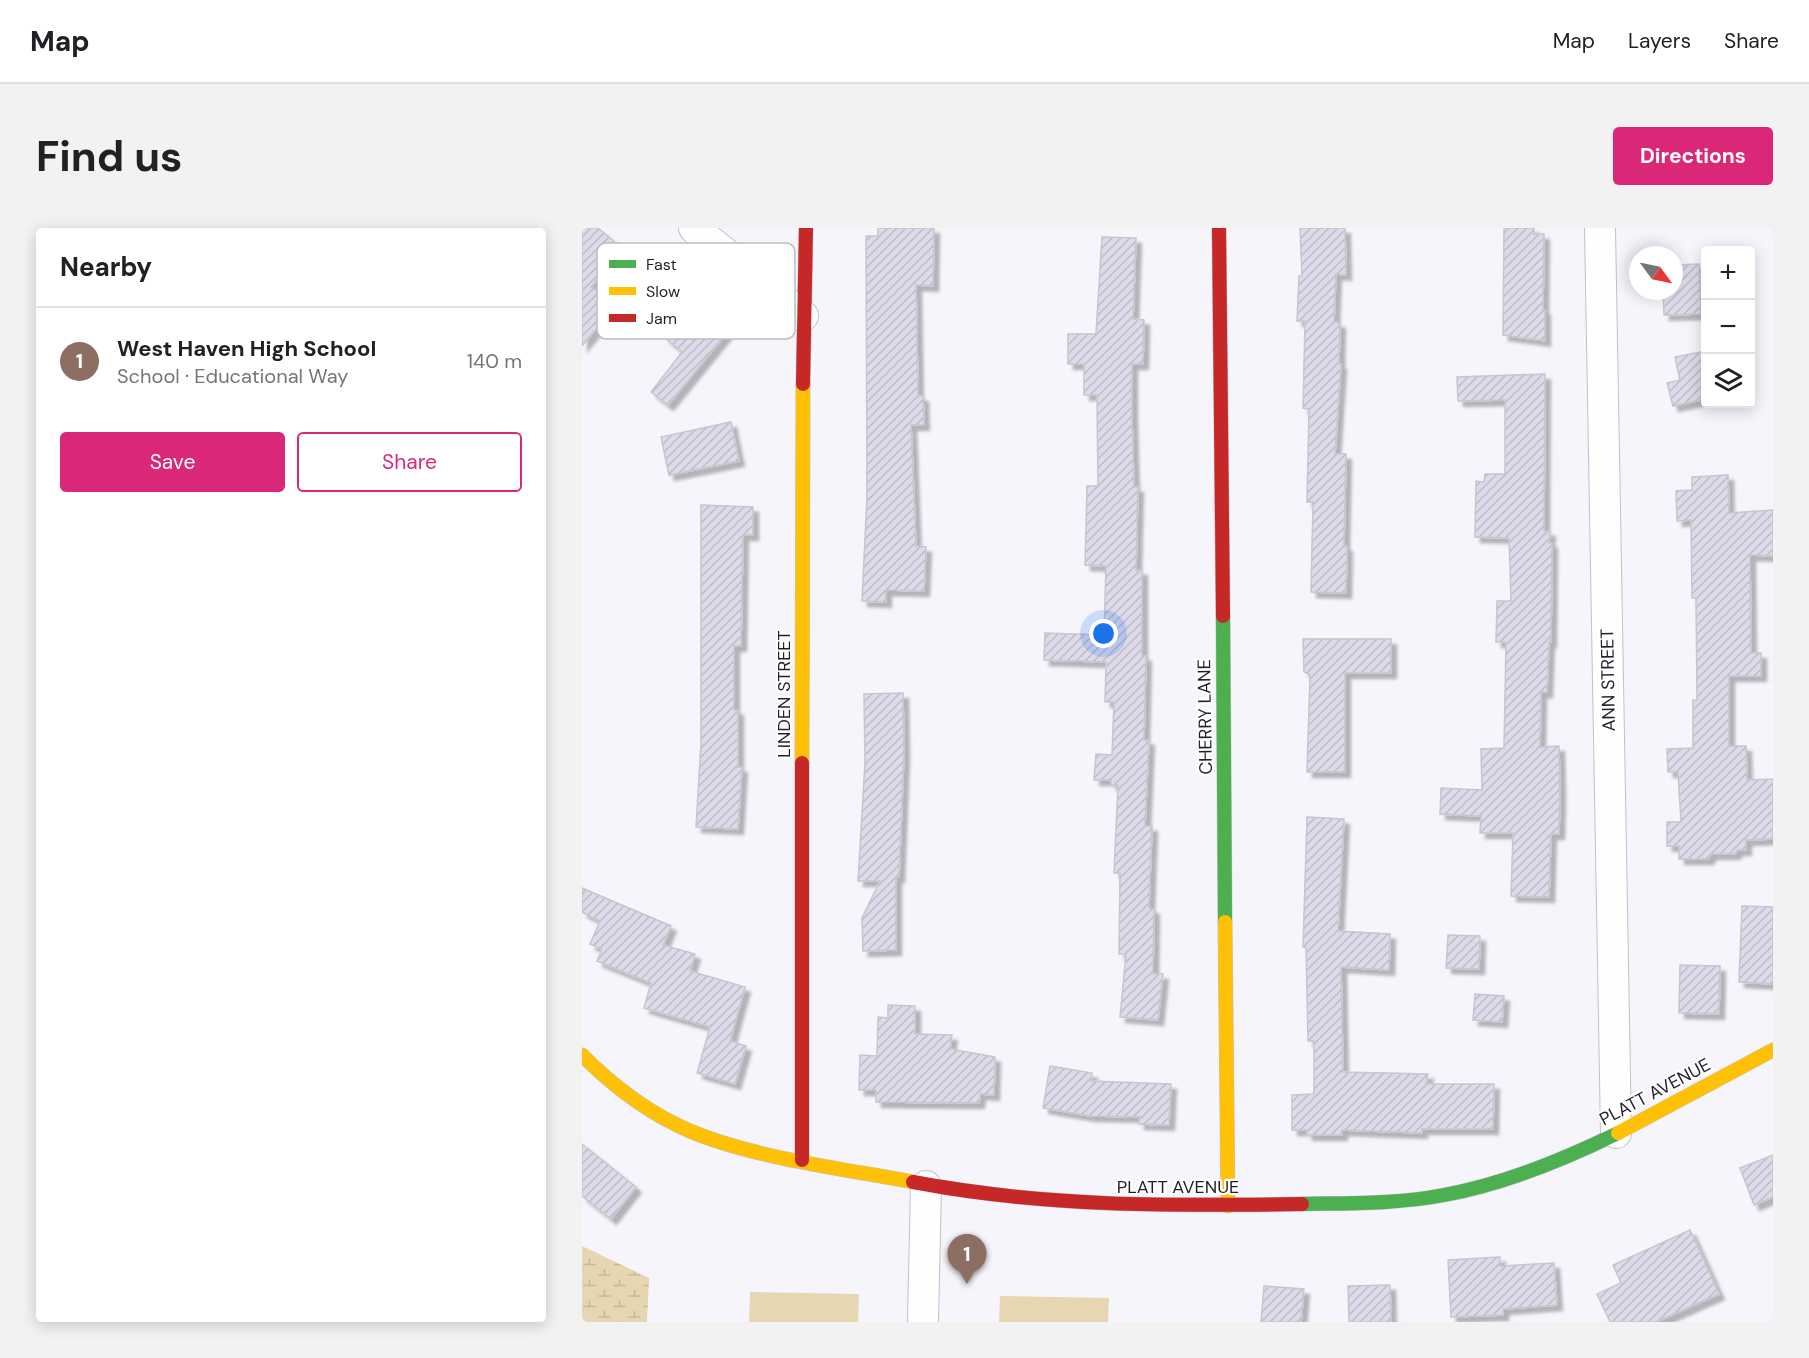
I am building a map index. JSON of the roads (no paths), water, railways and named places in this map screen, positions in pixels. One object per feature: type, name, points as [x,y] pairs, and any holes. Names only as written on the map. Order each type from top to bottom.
[{"type":"street","points":[[694,228],[712,243]]},
{"type":"street","name":"LINDEN STREET","points":[[802,1160],[802,316],[806,228]]},
{"type":"street","name":"CHERRY LANE","points":[[1219,228],[1228,1206]]},
{"type":"street","name":"ANN STREET","points":[[1600,228],[1616,1133]]},
{"type":"street","points":[[795,310],[802,316]]},
{"type":"street","name":"PLATT AVENUE","points":[[582,1055],[591,1065],[641,1102],[688,1130],[757,1152],[926,1186],[1083,1204],[1228,1206],[1381,1202],[1443,1195],[1485,1185],[1565,1159],[1773,1050]]},
{"type":"street","points":[[923,1322],[926,1186]]},
{"type":"place","name":"West Haven High School","points":[[967,1284]]}]
